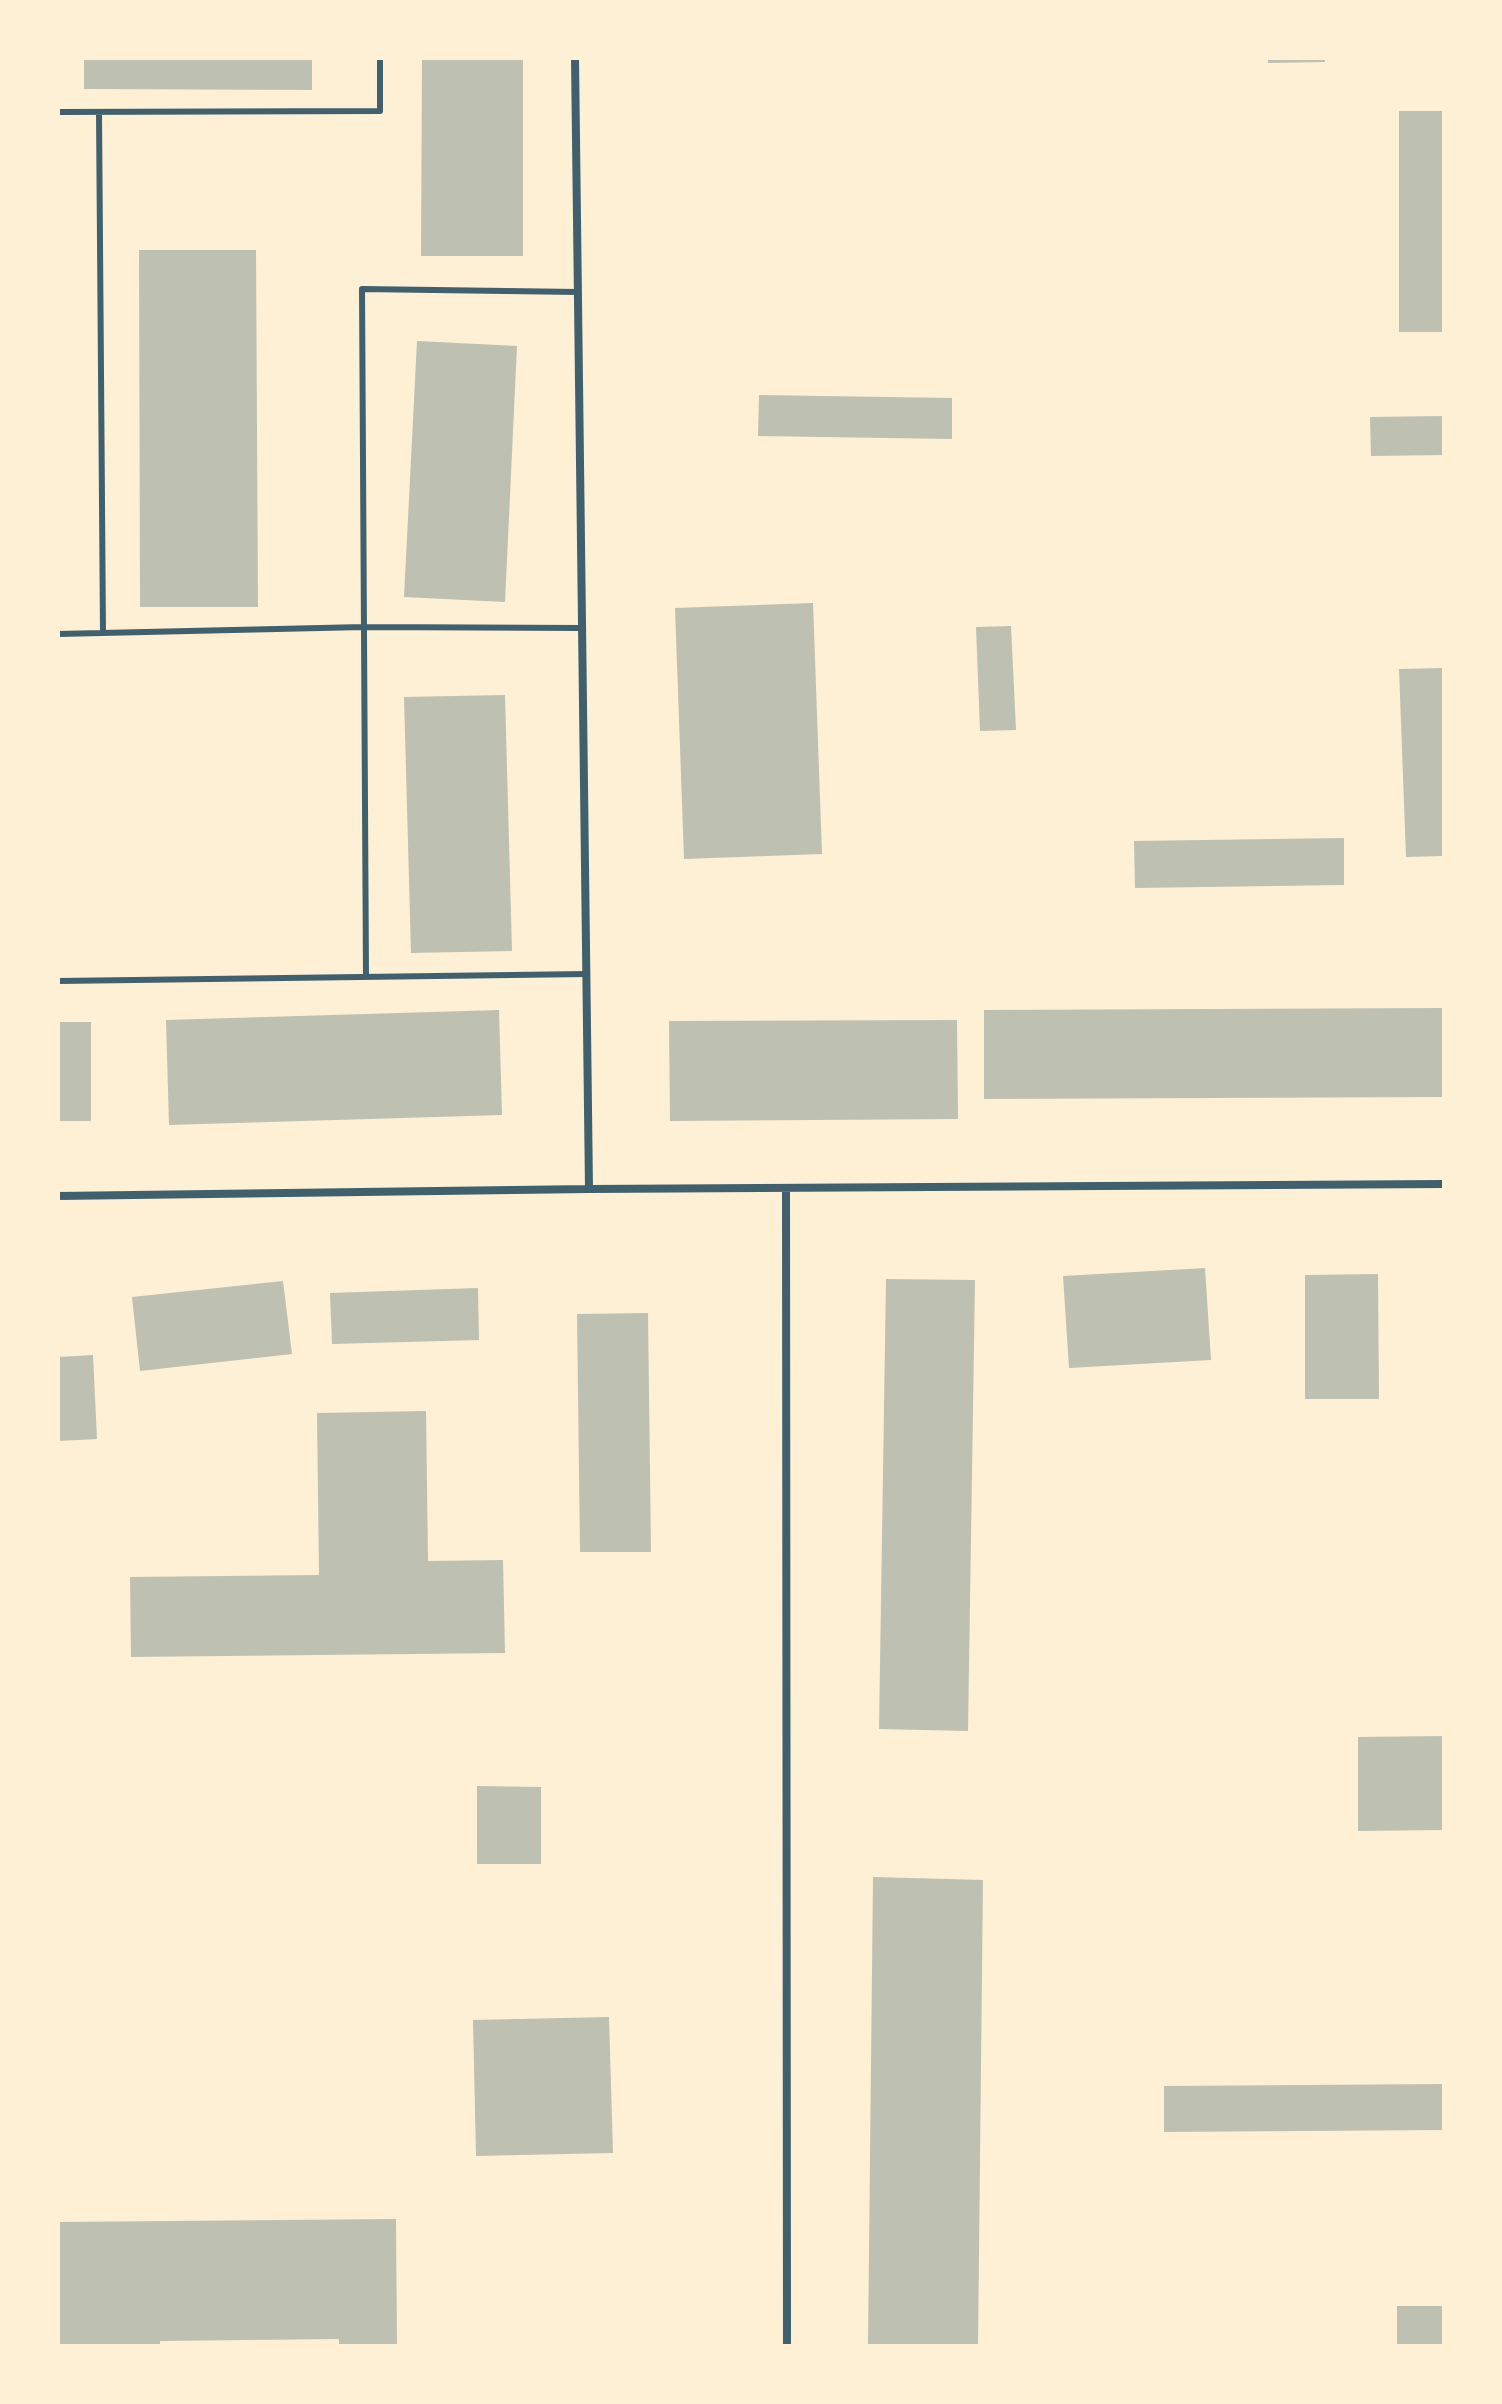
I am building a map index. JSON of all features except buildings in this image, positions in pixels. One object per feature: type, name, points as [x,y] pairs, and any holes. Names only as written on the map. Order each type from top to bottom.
[{"type":"street","points":[[575,58],[589,1189]]},
{"type":"street","points":[[58,1196],[589,1189],[1444,1184]]},
{"type":"street","points":[[786,1189],[787,2346]]},
{"type":"lane","points":[[58,112],[380,111],[380,58]]},
{"type":"lane","points":[[99,112],[103,633]]},
{"type":"lane","points":[[366,977],[362,289],[578,292]]},
{"type":"lane","points":[[58,634],[364,627],[582,628]]},
{"type":"lane","points":[[58,981],[587,974]]}]
